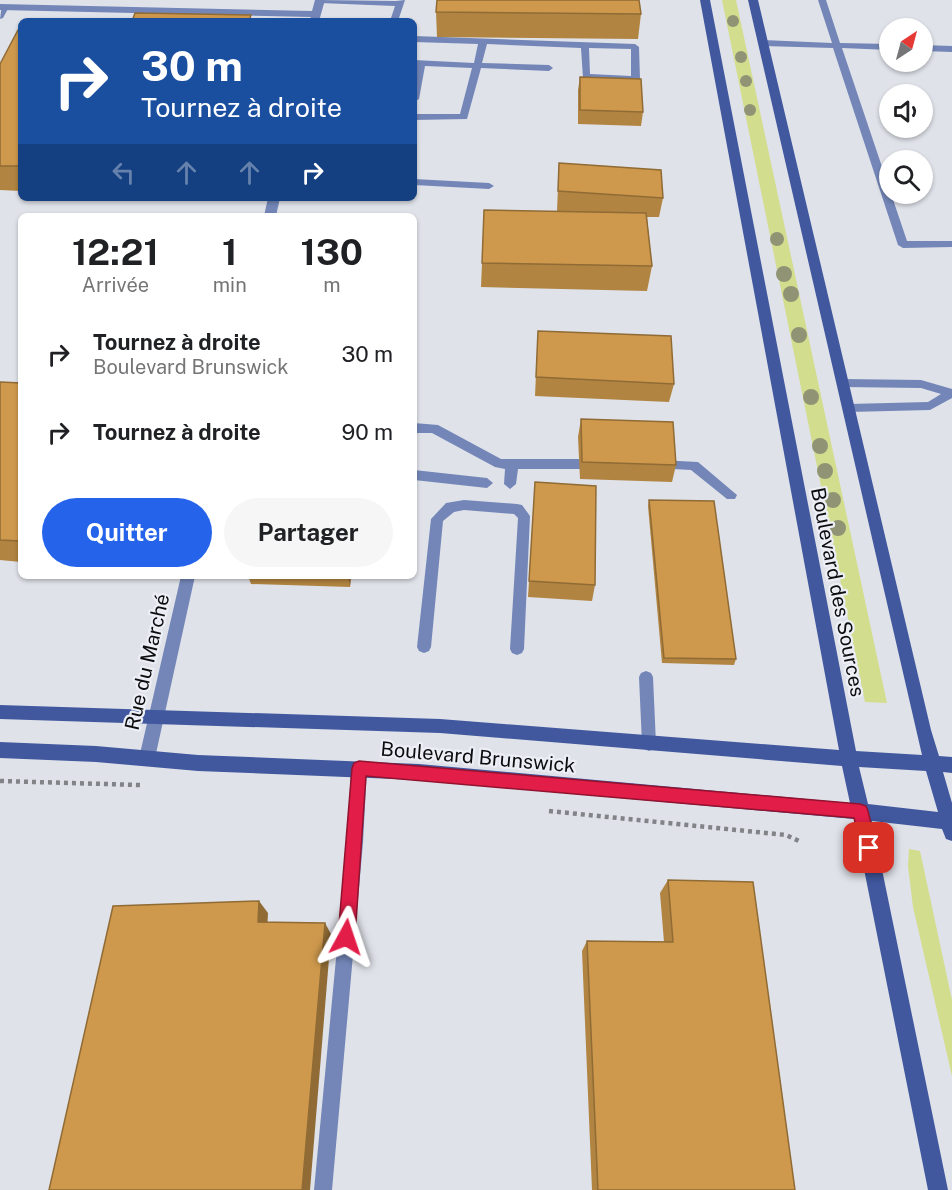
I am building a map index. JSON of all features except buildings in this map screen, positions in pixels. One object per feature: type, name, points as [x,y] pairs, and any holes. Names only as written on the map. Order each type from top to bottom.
[{"type":"main road","name":"Boulevard des Sources","points":[[705,0],[780,408],[848,759],[938,1190]]},
{"type":"main road","points":[[753,0],[906,662],[951,826]]},
{"type":"main road","name":"Boulevard Brunswick","points":[[0,712],[440,726],[649,744],[952,765]]},
{"type":"main road","name":"Boulevard Brunswick","points":[[0,750],[198,763],[359,768],[860,811],[951,826]]},
{"type":"street","points":[[2,10],[315,18],[320,1]]},
{"type":"street","name":"Rue du Marché","points":[[147,758],[187,579]]},
{"type":"lane","points":[[822,0],[903,244],[952,244]]},
{"type":"lane","points":[[320,1],[400,2],[395,18]]},
{"type":"lane","points":[[417,39],[635,47],[636,79],[586,76],[585,46]]},
{"type":"lane","points":[[417,117],[464,117],[483,43]]},
{"type":"lane","points":[[763,43],[879,47]]},
{"type":"lane","points":[[933,48],[952,49]]},
{"type":"lane","points":[[417,63],[549,68]]},
{"type":"lane","points":[[417,182],[489,186]]},
{"type":"lane","points":[[843,383],[921,384],[951,394]]},
{"type":"lane","points":[[849,408],[930,406],[951,394]]},
{"type":"lane","points":[[417,428],[434,429],[499,464],[603,465]]},
{"type":"lane","points":[[510,484],[512,464]]},
{"type":"lane","points":[[649,465],[694,465],[731,495]]},
{"type":"lane","points":[[417,475],[487,483]]},
{"type":"lane","points":[[423,647],[437,519],[451,507],[464,505],[517,509],[524,516],[517,650]]},
{"type":"lane","points":[[646,677],[649,744]]},
{"type":"lane","points":[[323,1190],[355,843],[359,768]]},
{"type":"path","points":[[0,781],[143,785]]},
{"type":"path","points":[[540,810],[786,835],[799,841]]},
{"type":"green space","points":[[722,0],[736,0],[887,703],[865,702]]},
{"type":"green space","points":[[909,849],[920,851],[952,1000],[952,1076],[913,907],[908,866]]},
{"type":"route","points":[[346,937],[359,768],[860,811],[869,848]]}]
